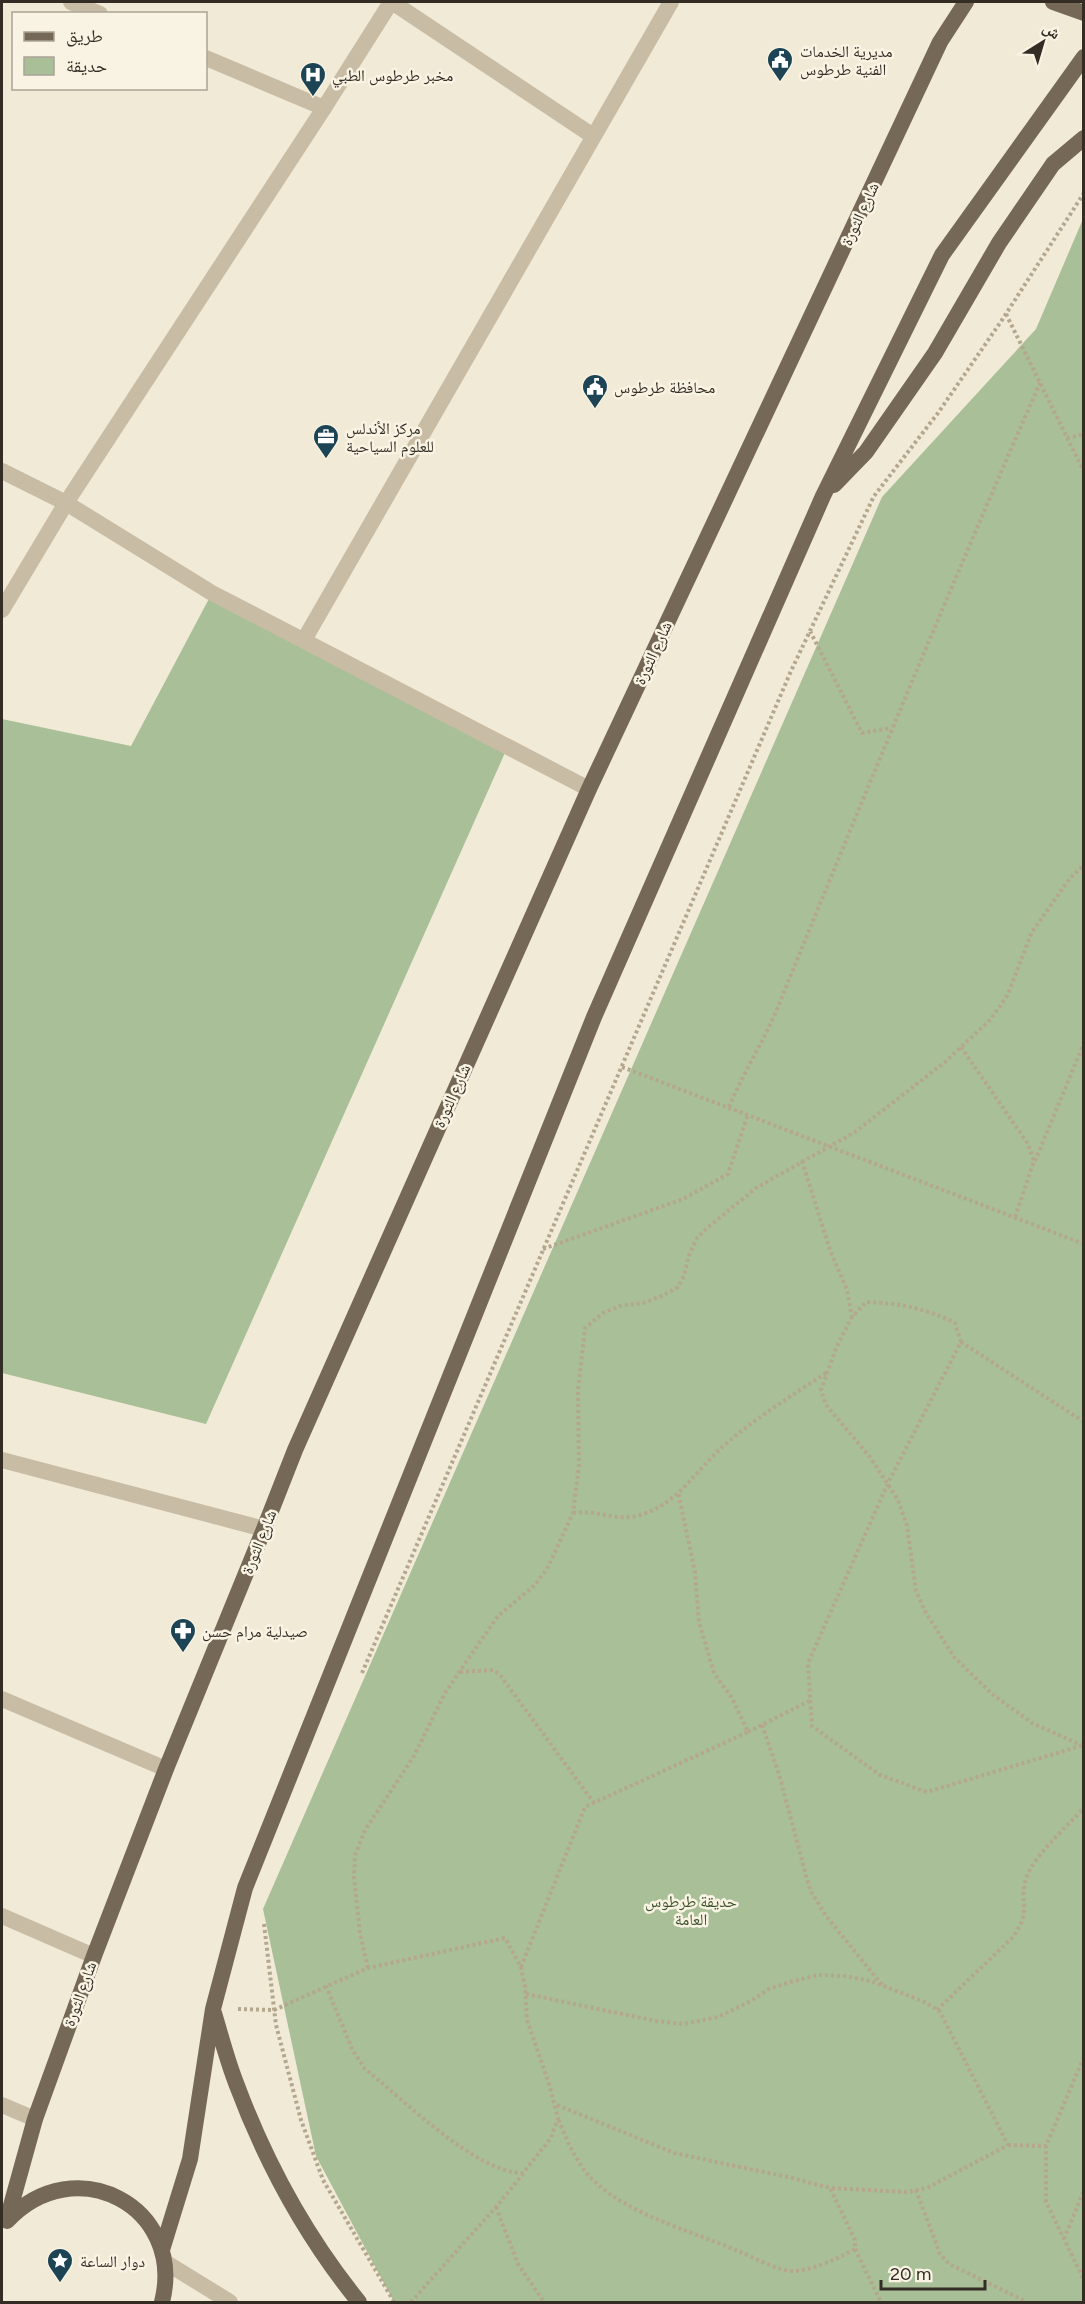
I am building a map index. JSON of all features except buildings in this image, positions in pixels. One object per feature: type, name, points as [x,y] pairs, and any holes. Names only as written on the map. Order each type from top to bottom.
[{"type":"main road","name":"شارع الثورة","points":[[4,2225],[35,2119],[94,1956],[166,1769],[295,1450],[589,789],[940,42],[966,2]]},
{"type":"main road","points":[[1053,2],[1083,13]]},
{"type":"main road","points":[[162,2302],[166,2286],[164,2256],[190,2159],[213,2009],[246,1888],[590,1028],[822,496],[942,255],[1083,57]]},
{"type":"main road","points":[[822,496],[866,452],[935,353],[999,243],[1053,164],[1083,138]]},
{"type":"main road","points":[[213,2009],[236,2083],[267,2155],[303,2223],[359,2302]]},
{"type":"main road","points":[[4,2225],[28,2202],[52,2190],[80,2187],[107,2192],[130,2206],[150,2225],[164,2256]]},
{"type":"street","points":[[71,2],[95,12]]},
{"type":"street","points":[[2,610],[66,503],[391,2],[593,136]]},
{"type":"street","points":[[304,640],[671,2]]},
{"type":"street","points":[[207,58],[324,108]]},
{"type":"street","points":[[2,471],[66,503],[212,593],[589,789]]},
{"type":"street","points":[[2,1460],[264,1529]]},
{"type":"street","points":[[2,1699],[166,1769]]},
{"type":"street","points":[[2,1916],[94,1956]]},
{"type":"street","points":[[2,2105],[35,2119]]},
{"type":"street","points":[[164,2256],[230,2302]]},
{"type":"path","points":[[360,1679],[810,631],[874,495],[938,413],[1083,193]]},
{"type":"path","points":[[1006,313],[1083,472]]},
{"type":"path","points":[[729,1107],[739,1082],[773,1018],[892,728],[1040,383]]},
{"type":"path","points":[[1067,438],[1083,434]]},
{"type":"path","points":[[810,631],[862,733],[892,728]]},
{"type":"path","points":[[368,1968],[356,1906],[355,1856],[365,1830],[414,1756],[445,1693],[498,1616],[535,1584],[548,1568],[573,1513],[579,1465],[578,1391],[585,1328],[593,1320],[620,1306],[642,1303],[678,1287],[697,1238],[756,1188],[855,1132],[961,1047],[991,1019],[1002,1004],[1016,976],[1032,932],[1070,878],[1083,865]]},
{"type":"path","points":[[1030,1174],[1083,1043]]},
{"type":"path","points":[[961,1047],[1028,1144],[1034,1161],[1015,1217]]},
{"type":"path","points":[[622,1067],[1083,1244]]},
{"type":"path","points":[[543,1249],[683,1199],[728,1174],[748,1114]]},
{"type":"path","points":[[802,1161],[830,1250],[847,1290],[852,1317]]},
{"type":"path","points":[[1083,1422],[961,1342],[955,1323],[915,1307],[866,1302],[852,1317],[836,1348],[821,1390],[826,1405],[863,1449],[898,1500],[907,1526],[916,1591],[926,1613],[954,1657],[993,1695],[1032,1724],[1083,1745]]},
{"type":"path","points":[[961,1342],[888,1483],[808,1663],[812,1726],[880,1776],[927,1792],[1083,1745]]},
{"type":"path","points":[[573,1513],[582,1511],[617,1518],[653,1511],[678,1492],[719,1451],[789,1397],[826,1373]]},
{"type":"path","points":[[678,1492],[694,1572],[699,1622],[714,1673],[732,1698],[748,1732]]},
{"type":"path","points":[[459,1672],[493,1670],[500,1675],[594,1803]]},
{"type":"path","points":[[521,1966],[585,1807],[748,1732],[811,1700]]},
{"type":"path","points":[[762,1725],[779,1774],[810,1890],[826,1916],[885,1987]]},
{"type":"path","points":[[937,2010],[1012,1938],[1022,1925],[1025,1916],[1024,1887],[1032,1866],[1083,1808]]},
{"type":"path","points":[[264,1920],[276,2025],[301,2120],[324,2180],[394,2302]]},
{"type":"path","points":[[213,2009],[274,2010],[368,1968],[505,1938],[521,1966],[526,1994],[527,2020],[556,2105],[558,2118],[567,2142],[593,2181],[637,2209],[676,2227],[772,2265],[794,2271],[826,2262],[855,2249]]},
{"type":"path","points":[[526,1994],[656,2021],[684,2024],[718,2017],[751,2001],[769,1989],[818,1975],[845,1976],[871,1981],[927,2003],[937,2010],[945,2021],[1008,2145]]},
{"type":"path","points":[[326,1986],[353,2051],[365,2069],[471,2155],[512,2173],[523,2173]]},
{"type":"path","points":[[1083,2057],[1046,2146],[1046,2202],[1083,2280]]},
{"type":"path","points":[[556,2105],[674,2153],[830,2188],[906,2192],[927,2188],[1008,2145],[1046,2146]]},
{"type":"path","points":[[411,2302],[496,2207],[551,2139],[558,2118]]},
{"type":"path","points":[[830,2188],[855,2240],[855,2249],[881,2302]]},
{"type":"path","points":[[916,2190],[940,2254],[949,2264],[1027,2302]]},
{"type":"path","points":[[1064,2239],[1083,2190]]},
{"type":"path","points":[[496,2207],[518,2264],[544,2302]]},
{"type":"green space","name":"حديقة طرطوس العامة","points":[[1083,219],[1083,2302],[394,2302],[316,2156],[263,1909],[882,497],[1036,329]]},
{"type":"green space","points":[[212,593],[508,746],[206,1424],[2,1373],[2,719],[131,746]]},
{"type":"place","name":"مديرية الخدمات الفنية طرطوس","points":[[780,83]]},
{"type":"place","name":"مخبر طرطوس الطبي","points":[[313,98]]},
{"type":"place","name":"محافظة طرطوس","points":[[595,410]]},
{"type":"place","name":"مركز الأندلس للعلوم السياحية","points":[[326,460]]},
{"type":"place","name":"صيدلية مرام حسن","points":[[183,1654]]},
{"type":"place","name":"دوار الساعة","points":[[60,2284]]}]
